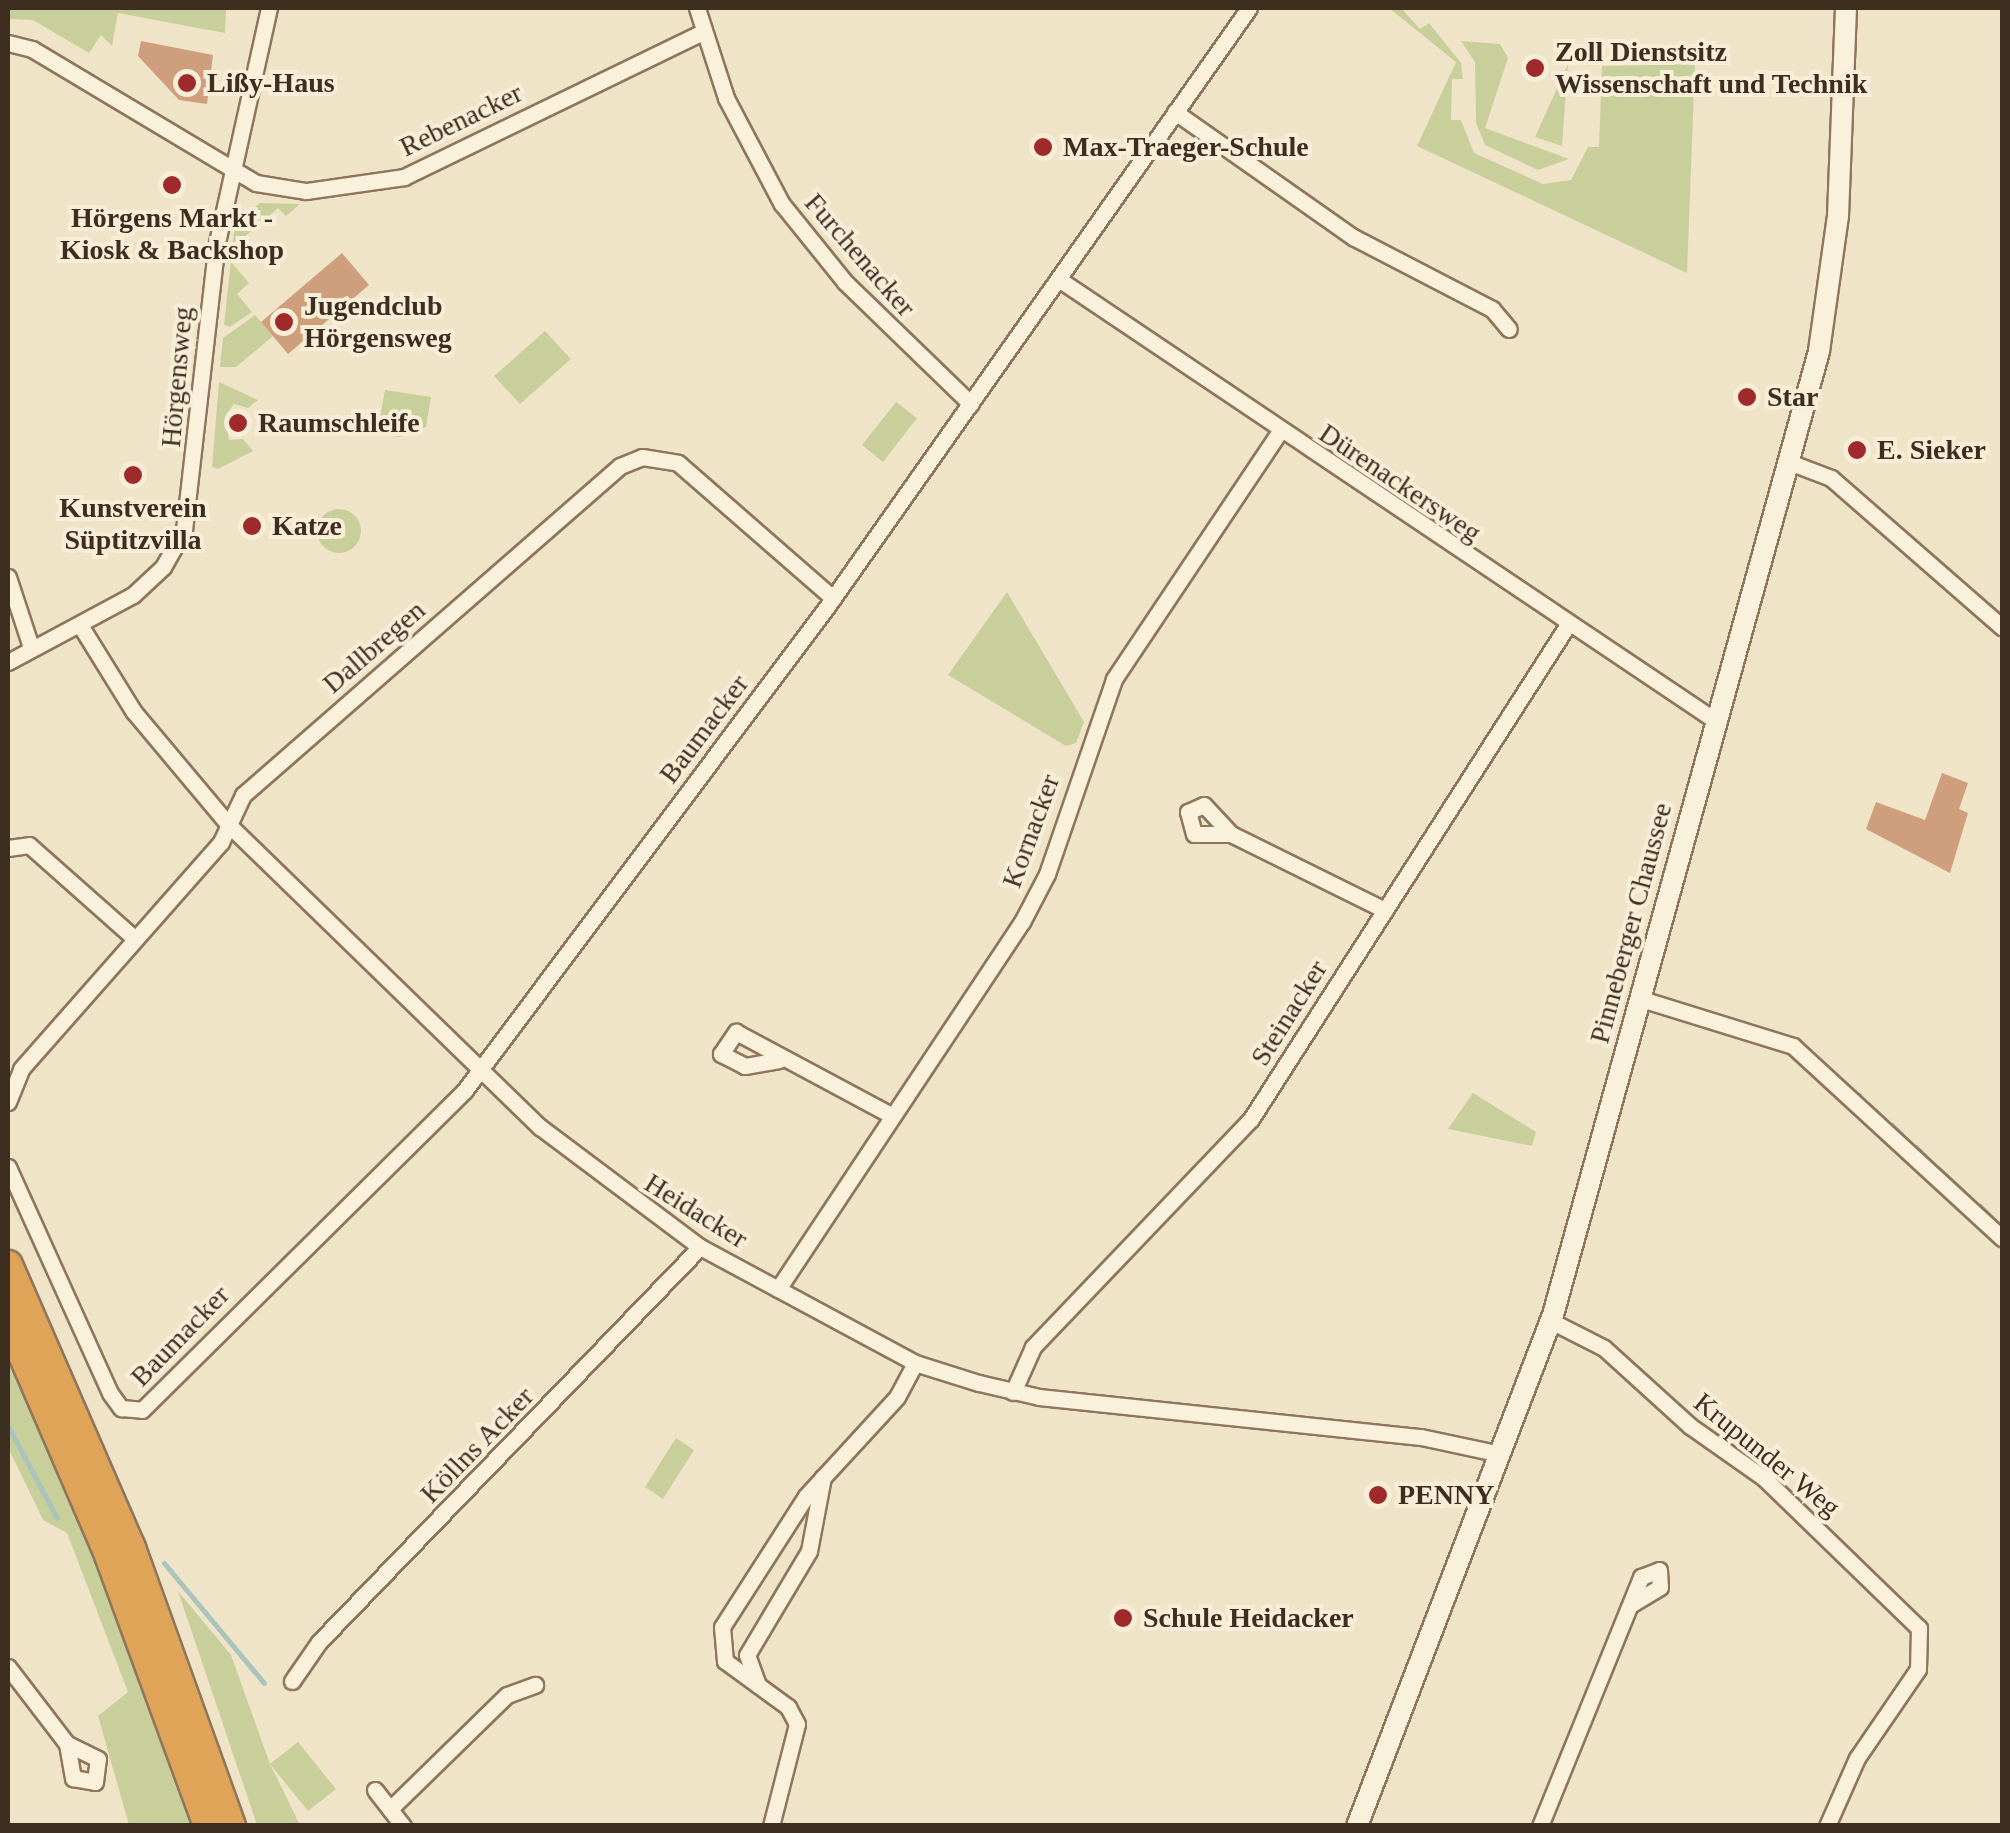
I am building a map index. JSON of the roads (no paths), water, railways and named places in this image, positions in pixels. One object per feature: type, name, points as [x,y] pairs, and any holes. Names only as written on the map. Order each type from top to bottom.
[{"type":"highway","points":[[8,1266],[131,1548],[231,1826]]},
{"type":"highway","points":[[8,1320],[109,1555],[208,1826]]},
{"type":"main road","name":"Pinneberger Chaussee","points":[[1357,1826],[1551,1321],[1818,351],[1837,228],[1846,8]]},
{"type":"street","name":"Hörgensweg","points":[[8,662],[148,584],[184,530],[230,169],[268,8]]},
{"type":"street","name":"Furchenacker","points":[[696,8],[739,128],[782,204],[845,282],[970,404]]},
{"type":"street","name":"Baumacker","points":[[8,1167],[110,1392],[128,1412],[150,1405],[250,1299],[298,1263],[479,1069],[833,598],[1250,8]]},
{"type":"street","name":"Rebenacker","points":[[8,43],[32,49],[256,183],[306,191],[379,184],[703,32]]},
{"type":"street","points":[[1175,112],[1354,237],[1492,309],[1508,330]]},
{"type":"street","name":"Dürenackersweg","points":[[1060,280],[1567,626],[1716,721]]},
{"type":"street","name":"Kornacker","points":[[778,1289],[1038,894],[1096,720],[1137,636],[1280,431]]},
{"type":"street","name":"Dallbregen","points":[[8,1102],[14,1071],[221,842],[243,795],[620,466],[654,457],[689,471],[833,598]]},
{"type":"street","points":[[1788,462],[1831,478],[1996,622],[2002,602]]},
{"type":"street","points":[[8,577],[31,647]]},
{"type":"street","name":"Heidacker","points":[[80,625],[134,712],[228,824],[582,1164],[700,1247],[915,1363],[1013,1392],[1421,1437],[1501,1454]]},
{"type":"street","name":"Steinacker","points":[[1013,1392],[1033,1347],[1252,1120],[1567,626]]},
{"type":"street","points":[[1231,834],[1385,910]]},
{"type":"street","points":[[8,848],[29,845],[134,938]]},
{"type":"street","points":[[1638,998],[1792,1046],[2002,1238]]},
{"type":"street","points":[[779,1060],[891,1116]]},
{"type":"street","name":"Köllns Acker","points":[[292,1681],[319,1642],[700,1247]]},
{"type":"street","name":"Krupunder Weg","points":[[1551,1321],[1604,1348],[1690,1426],[1764,1478],[1911,1616],[1924,1654],[1857,1758],[1826,1826]]},
{"type":"street","points":[[771,1826],[798,1728],[788,1707],[725,1661],[722,1627],[823,1477],[897,1397],[915,1363]]},
{"type":"street","points":[[758,1686],[749,1650],[809,1551],[823,1477]]},
{"type":"street","points":[[1540,1826],[1632,1604]]},
{"type":"street","points":[[8,1667],[67,1744]]},
{"type":"street","points":[[390,1809],[508,1695],[535,1685]]},
{"type":"street","points":[[375,1790],[403,1826]]},
{"type":"waterway","points":[[1854,1092],[1859,1095]]},
{"type":"waterway","points":[[1869,1105],[1884,1119]]},
{"type":"waterway","points":[[1892,1125],[1903,1136]]},
{"type":"waterway","points":[[1916,1147],[1933,1164]]},
{"type":"waterway","points":[[1938,1168],[1964,1192]]},
{"type":"waterway","points":[[1980,1206],[2002,1228]]},
{"type":"waterway","points":[[8,1426],[57,1518]]},
{"type":"waterway","points":[[164,1563],[264,1683]]},
{"type":"place","name":"Zoll Dienstsitz Wissenschaft und Technik","points":[[1535,68]]},
{"type":"place","name":"Lißy-Haus","points":[[187,83]]},
{"type":"place","name":"Max-Traeger-Schule","points":[[1043,147]]},
{"type":"place","name":"Hörgens Markt - Kiosk & Backshop","points":[[172,185]]},
{"type":"place","name":"Jugendclub Hörgensweg","points":[[284,322]]},
{"type":"place","name":"Star","points":[[1747,397]]},
{"type":"place","name":"Raumschleife","points":[[238,423]]},
{"type":"place","name":"E. Sieker","points":[[1857,450]]},
{"type":"place","name":"Kunstverein Süptitzvilla","points":[[133,475]]},
{"type":"place","name":"Katze","points":[[252,526]]},
{"type":"place","name":"PENNY","points":[[1378,1495]]},
{"type":"place","name":"Schule Heidacker","points":[[1123,1618]]}]
